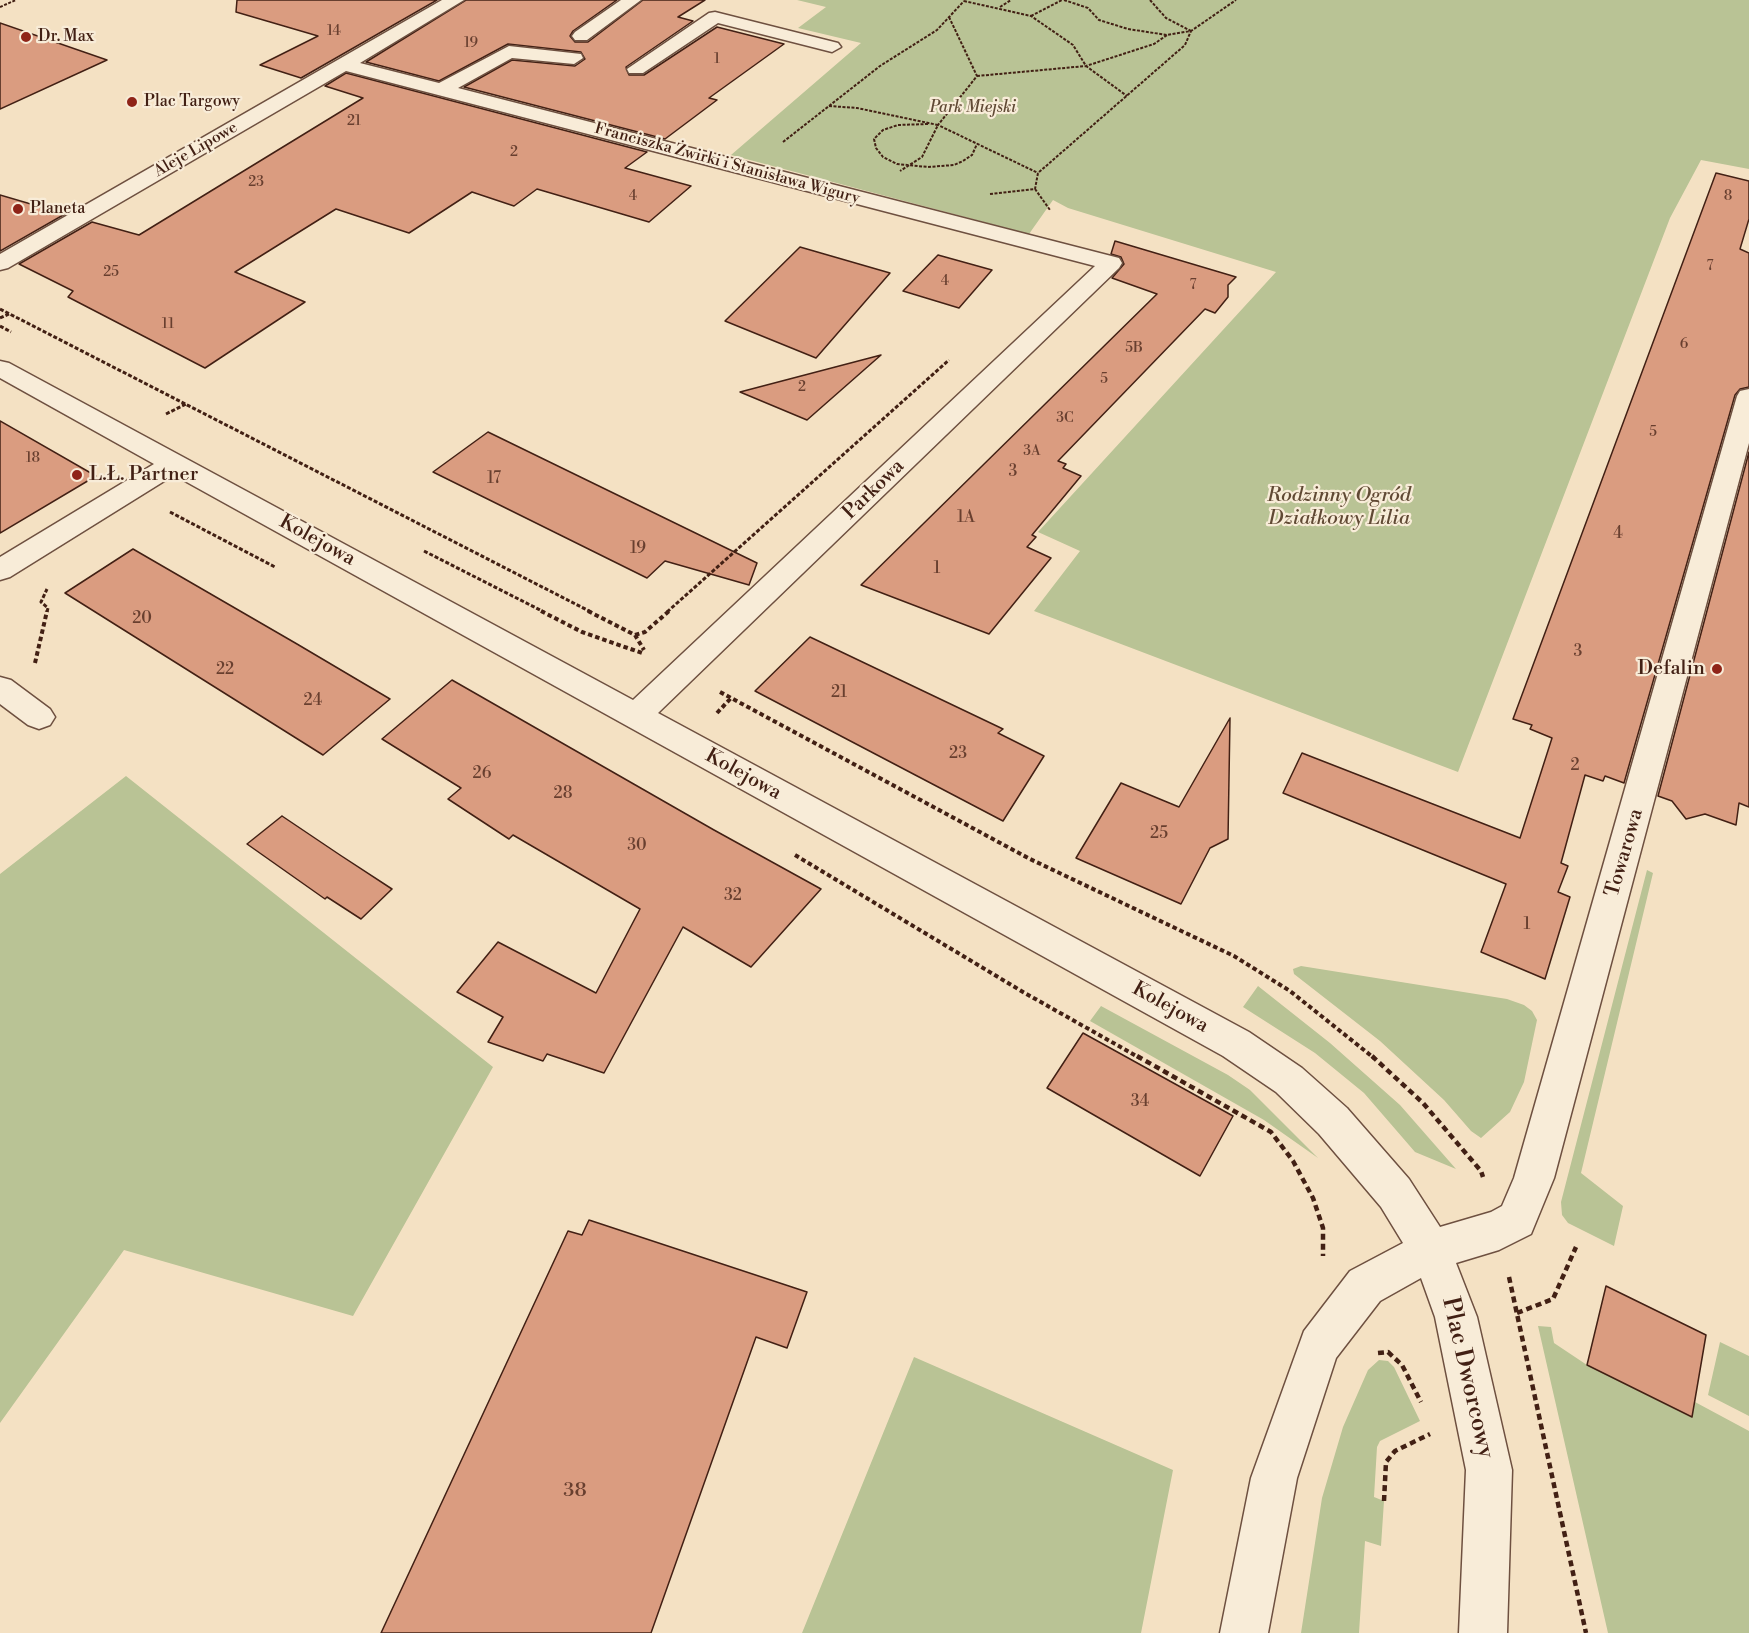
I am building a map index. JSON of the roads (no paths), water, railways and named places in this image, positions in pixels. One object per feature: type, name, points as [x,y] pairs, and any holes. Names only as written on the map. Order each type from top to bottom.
[{"type":"street","name":"Aleje Lipowe","points":[[0,263],[455,0]]},
{"type":"street","points":[[580,36],[632,0]]},
{"type":"street","points":[[636,69],[715,17],[832,46]]},
{"type":"street","points":[[442,89],[509,52],[574,58]]},
{"type":"street","name":"Franciszka Żwirki i Stanisława Wigury","points":[[343,64],[1111,263]]},
{"type":"street","name":"Parkowa","points":[[636,715],[1111,263]]},
{"type":"street","name":"Kolejowa","points":[[0,368],[1236,1044],[1289,1080],[1333,1121],[1395,1193],[1431,1250]]},
{"type":"street","name":"Towarowa","points":[[1431,1250],[1498,1230],[1517,1220],[1534,1178],[1749,396]]},
{"type":"street","points":[[0,570],[174,463]]},
{"type":"street","points":[[1244,1633],[1274,1478],[1319,1347],[1365,1286],[1431,1250]]},
{"type":"street","name":"Plac Dworcowy","points":[[1431,1250],[1456,1317],[1489,1470],[1483,1633]]},
{"type":"place","name":"Dr. Max","points":[[26,37]]},
{"type":"place","name":"Plac Targowy","points":[[132,102]]},
{"type":"place","name":"Planeta","points":[[18,209]]},
{"type":"place","name":"L.Ł. Partner","points":[[77,475]]},
{"type":"place","name":"Defalin","points":[[1717,669]]},
{"type":"park label","name":"Park Miejski","points":[[973,108]]},
{"type":"park label","name":"Rodzinny Ogród Działkowy Lilia","points":[[1339,508]]}]
